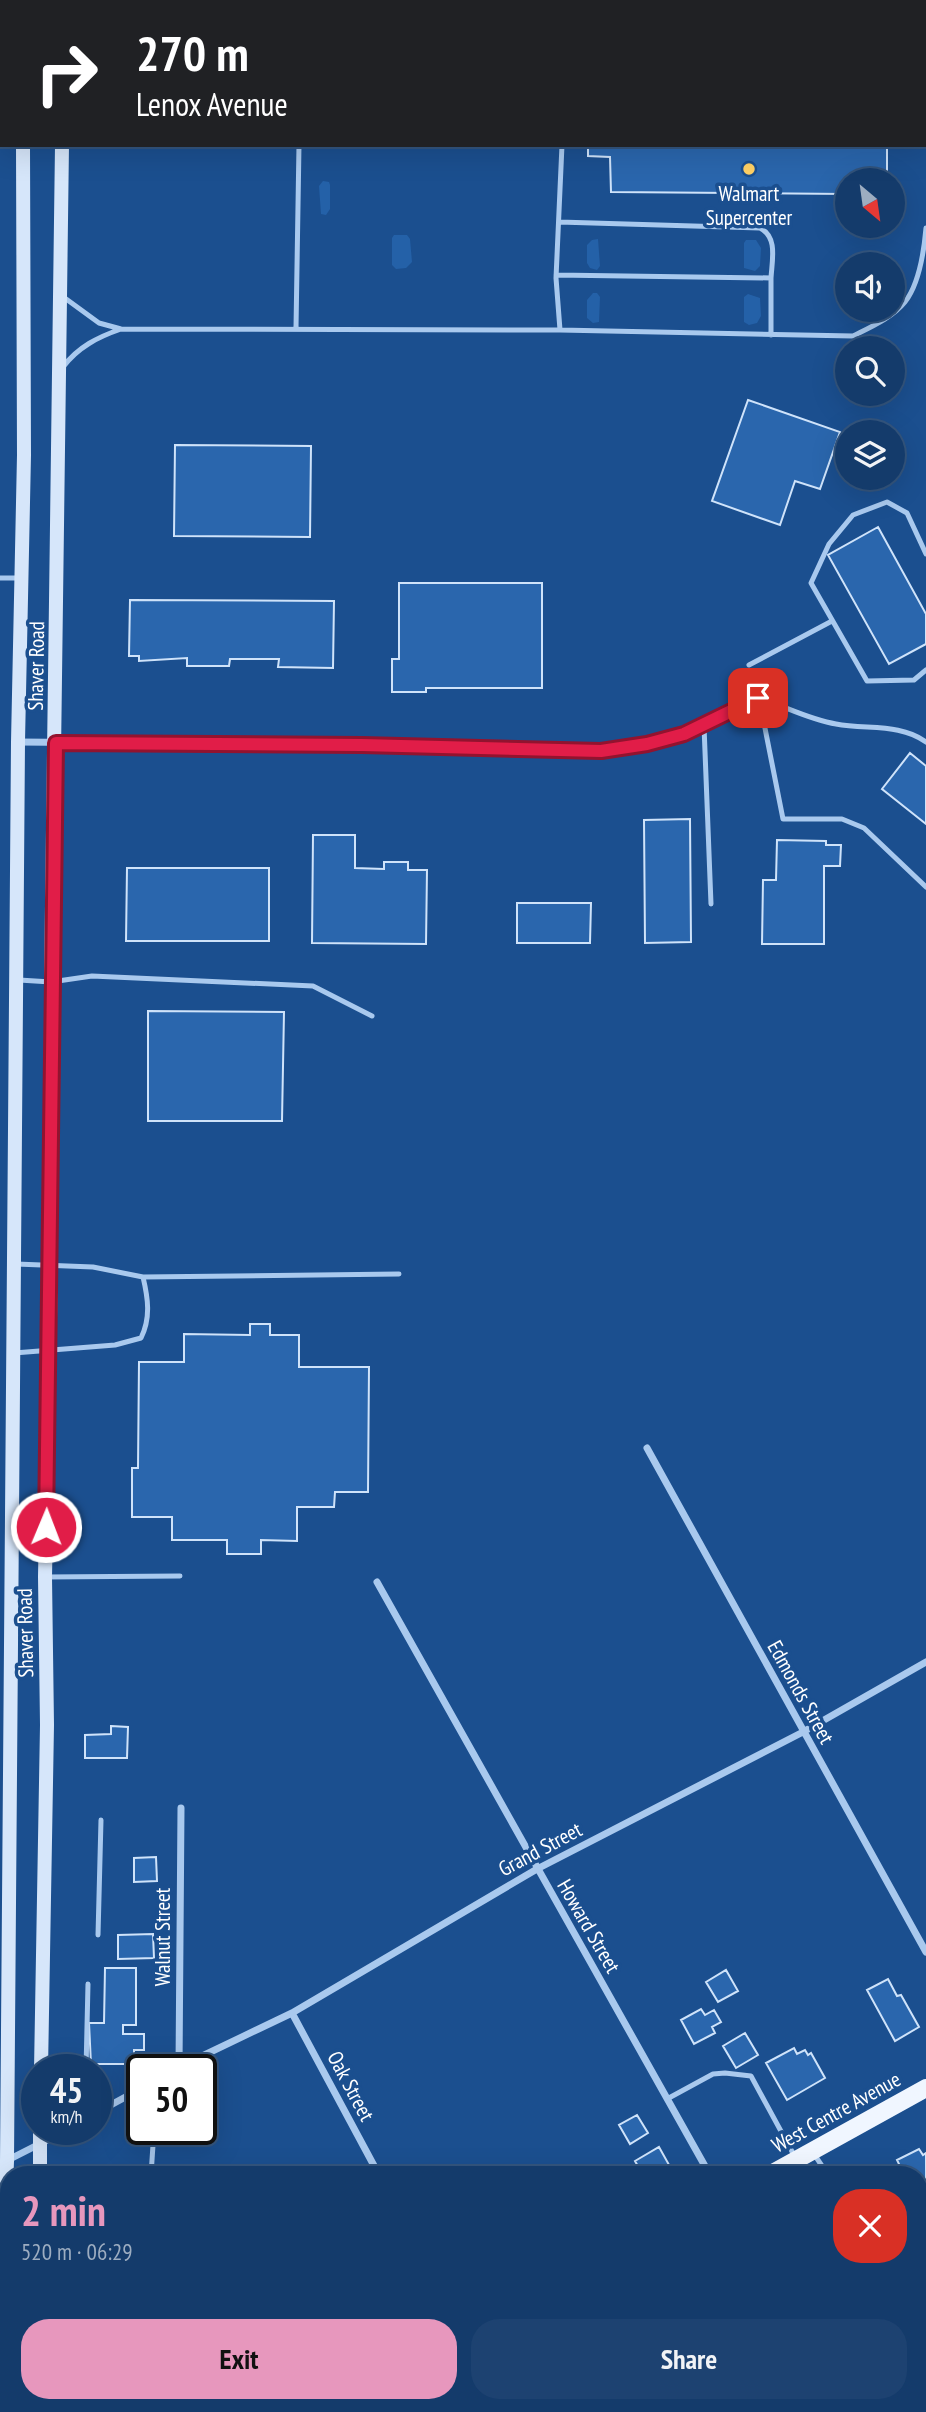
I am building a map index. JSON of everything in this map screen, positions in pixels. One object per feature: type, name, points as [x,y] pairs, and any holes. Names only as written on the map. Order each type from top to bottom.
[{"type":"main road","name":"Shaver Road","points":[[7,2166],[18,742],[24,455],[23,147]]},
{"type":"main road","name":"Shaver Road","points":[[41,2054],[47,1725],[45,1577],[51,1266],[51,982],[62,147]]},
{"type":"main road","name":"West Centre Avenue","points":[[787,2166],[926,2088]]},
{"type":"main road","points":[[40,2145],[40,2166]]},
{"type":"street","points":[[18,742],[362,745],[601,751],[647,744],[684,734],[758,698]]},
{"type":"street","name":"Edmonds Street","points":[[647,1448],[926,1952]]},
{"type":"street","name":"Howard Street","points":[[377,1583],[705,2166]]},
{"type":"street","name":"Grand Street","points":[[206,2054],[292,2013],[537,1869],[803,1732],[926,1662]]},
{"type":"street","name":"Walnut Street","points":[[176,2054],[181,1808]]},
{"type":"street","name":"Oak Street","points":[[292,2013],[374,2166]]},
{"type":"street","points":[[7,2161],[40,2145]]},
{"type":"lane","points":[[296,328],[299,147]]},
{"type":"lane","points":[[560,330],[556,275],[562,147]]},
{"type":"lane","points":[[559,222],[760,228],[766,231],[772,241],[771,335]]},
{"type":"lane","points":[[62,296],[99,323],[121,329],[560,330],[853,336],[878,324],[904,303],[916,281],[926,228]]},
{"type":"lane","points":[[556,275],[772,278]]},
{"type":"lane","points":[[60,371],[72,355],[97,337],[121,329]]},
{"type":"lane","points":[[926,554],[907,513],[887,502],[853,515],[829,544],[811,583],[867,681],[914,680],[926,670]]},
{"type":"lane","points":[[0,578],[21,578]]},
{"type":"lane","points":[[749,665],[832,621]]},
{"type":"lane","points":[[758,698],[835,724],[915,733],[926,742]]},
{"type":"lane","points":[[758,698],[783,818],[842,819],[864,828],[926,887]]},
{"type":"lane","points":[[704,726],[710,904]]},
{"type":"lane","points":[[16,979],[51,982],[92,976],[313,986],[372,1016]]},
{"type":"lane","points":[[13,1264],[93,1267],[143,1277],[399,1274]]},
{"type":"lane","points":[[12,1353],[115,1345],[141,1338],[147,1327],[148,1299],[143,1277]]},
{"type":"lane","points":[[45,1577],[180,1576]]},
{"type":"lane","points":[[98,1935],[101,1821]]},
{"type":"lane","points":[[86,2054],[88,1984]]},
{"type":"lane","points":[[667,2099],[713,2074],[751,2076],[797,2160]]},
{"type":"lane","points":[[152,2166],[153,2145]]},
{"type":"lane","points":[[813,2151],[822,2166]]},
{"type":"shaded area","points":[[323,181],[329,182],[330,185],[330,209],[326,215],[321,214],[319,186]]},
{"type":"shaded area","points":[[394,235],[407,235],[410,239],[412,262],[406,268],[396,269],[392,265]]},
{"type":"shaded area","points":[[598,239],[600,266],[597,270],[590,268],[587,263],[587,245]]},
{"type":"shaded area","points":[[746,240],[756,240],[761,248],[760,266],[755,271],[744,268]]},
{"type":"shaded area","points":[[593,293],[600,297],[599,322],[593,323],[587,318],[587,300]]},
{"type":"shaded area","points":[[748,294],[760,298],[761,316],[757,323],[749,325],[744,322],[744,297]]},
{"type":"building","name":"Walmart Supercenter","points":[[588,147],[887,147],[887,168],[835,168],[835,194],[611,192],[610,157],[588,156]]},
{"type":"building","points":[[748,400],[835,430],[835,446],[820,489],[795,481],[780,525],[712,501]]},
{"type":"building","points":[[175,445],[311,446],[310,537],[174,536]]},
{"type":"building","points":[[878,527],[926,614],[926,644],[889,664],[828,555]]},
{"type":"building","points":[[399,583],[542,583],[542,688],[426,688],[426,692],[392,692],[392,659],[399,659]]},
{"type":"building","points":[[130,600],[334,601],[333,668],[278,667],[279,659],[230,659],[229,666],[187,666],[187,658],[139,661],[139,656],[129,656]]},
{"type":"building","points":[[910,753],[926,766],[926,824],[882,789]]},
{"type":"building","points":[[690,819],[691,942],[645,943],[644,820]]},
{"type":"building","points":[[313,835],[355,835],[355,868],[384,869],[384,862],[408,862],[408,870],[427,870],[426,944],[312,943]]},
{"type":"building","points":[[777,840],[826,841],[826,845],[841,845],[840,866],[824,866],[824,944],[762,944],[763,880],[776,880]]},
{"type":"building","points":[[127,868],[269,868],[269,941],[126,941]]},
{"type":"building","points":[[517,903],[591,903],[590,943],[517,943]]},
{"type":"building","points":[[148,1011],[284,1012],[282,1121],[148,1121]]},
{"type":"building","points":[[250,1324],[270,1324],[270,1335],[299,1335],[299,1367],[369,1367],[368,1492],[335,1492],[334,1507],[297,1507],[297,1541],[261,1540],[261,1554],[227,1554],[227,1540],[172,1540],[172,1517],[132,1517],[132,1468],[138,1468],[139,1362],[184,1362],[184,1334],[250,1335]]},
{"type":"building","points":[[111,1726],[128,1727],[127,1758],[85,1758],[85,1735],[111,1734]]},
{"type":"building","points":[[156,1857],[157,1881],[134,1882],[134,1858]]},
{"type":"building","points":[[153,1934],[154,1958],[118,1959],[118,1935]]},
{"type":"building","points":[[105,1968],[136,1968],[136,2025],[123,2025],[123,2034],[144,2034],[144,2050],[134,2050],[134,2054],[126,2054],[126,2064],[112,2064],[112,2054],[91,2054],[89,2023],[104,2023]]},
{"type":"building","points":[[726,1970],[738,1991],[718,2002],[706,1982]]},
{"type":"building","points":[[888,1979],[897,1996],[901,1995],[919,2027],[895,2041],[867,1990]]},
{"type":"building","points":[[701,2009],[705,2015],[714,2010],[721,2022],[712,2027],[715,2033],[694,2044],[681,2020]]},
{"type":"building","points":[[745,2033],[758,2055],[736,2068],[723,2046]]},
{"type":"building","points":[[794,2048],[797,2054],[805,2050],[808,2055],[811,2053],[825,2078],[787,2100],[766,2063]]},
{"type":"building","points":[[637,2115],[648,2133],[630,2144],[619,2125]]},
{"type":"building","points":[[659,2147],[670,2166],[638,2166],[635,2161]]},
{"type":"building","points":[[919,2149],[923,2155],[926,2153],[926,2166],[900,2166],[897,2160]]},
{"type":"place","name":"Walmart Supercenter","points":[[749,169]]},
{"type":"route","points":[[46,1527],[56,743],[362,745],[601,751],[647,744],[684,734],[758,698]]}]
